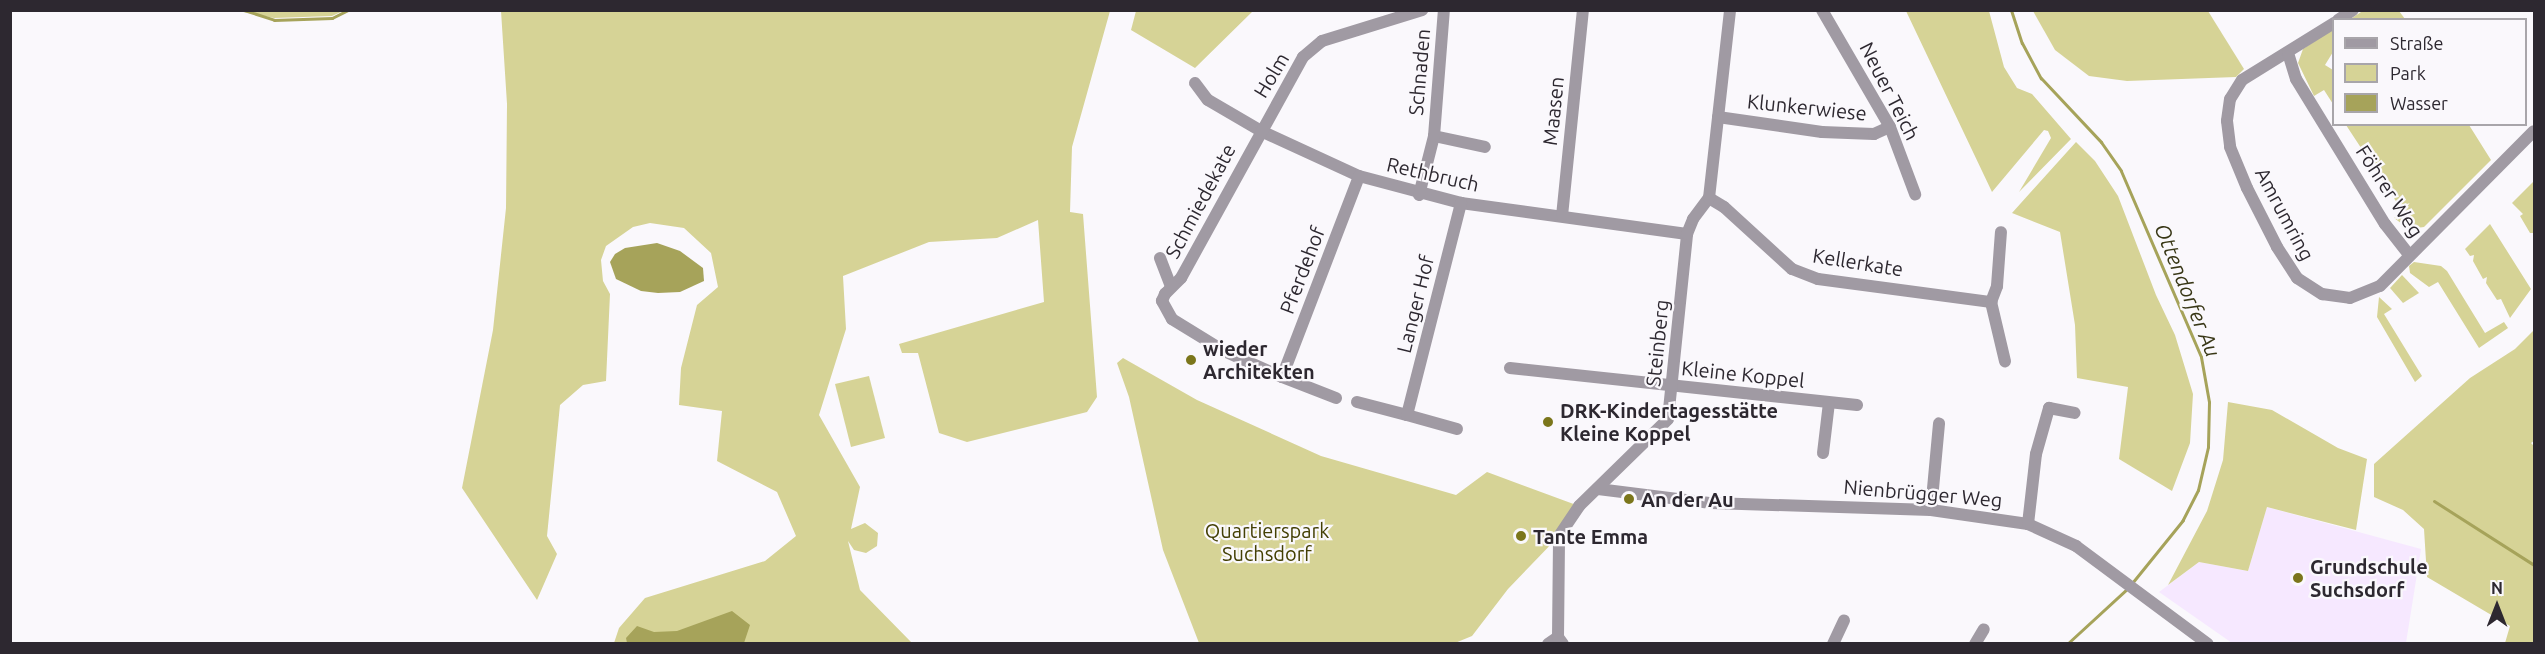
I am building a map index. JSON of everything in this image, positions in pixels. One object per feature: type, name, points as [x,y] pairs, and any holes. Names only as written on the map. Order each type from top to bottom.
[{"type":"street","name":"Holm","points":[[1261,131],[1303,57],[1322,41],[1422,10]]},
{"type":"street","name":"Schnaden","points":[[1419,195],[1434,136],[1444,10]]},
{"type":"street","name":"Maasen","points":[[1562,216],[1584,10]]},
{"type":"street","name":"Steinberg","points":[[1556,641],[1560,536],[1579,506],[1668,419],[1688,234],[1693,219],[1709,198],[1730,10]]},
{"type":"street","name":"Neuer Teich","points":[[1822,10],[1890,127],[1915,194]]},
{"type":"street","name":"Amrumring","points":[[2332,23],[2242,80],[2230,99],[2227,121],[2230,147],[2247,188],[2277,247],[2298,278],[2322,294],[2350,298],[2380,286],[2535,131]]},
{"type":"street","name":"Föhrer Weg","points":[[2288,53],[2296,78],[2385,224],[2409,255]]},
{"type":"street","name":"Rethbruch","points":[[1195,83],[1208,100],[1261,131],[1359,176],[1419,195],[1461,203],[1688,234]]},
{"type":"street","name":"Klunkerwiese","points":[[1718,117],[1822,132],[1874,134],[1890,127]]},
{"type":"street","name":"Schmiedekate","points":[[1261,131],[1181,278],[1171,287],[1162,302],[1172,319],[1224,351],[1282,377]]},
{"type":"street","name":"Schnaden","points":[[1434,136],[1485,147]]},
{"type":"street","name":"Pferdehof","points":[[1282,377],[1359,176]]},
{"type":"street","name":"Kellerkate","points":[[1709,198],[1724,207],[1792,269],[1818,279],[1991,302]]},
{"type":"street","name":"Langer Hof","points":[[1407,415],[1461,203]]},
{"type":"street","points":[[2001,232],[1997,286],[1991,302],[2006,361]]},
{"type":"street","name":"Schmiedekate","points":[[1160,258],[1171,287]]},
{"type":"street","name":"Kleine Koppel","points":[[1510,368],[1857,405]]},
{"type":"street","points":[[1282,377],[1335,398]]},
{"type":"street","points":[[1357,402],[1457,429]]},
{"type":"street","name":"Kleine Koppel","points":[[1823,453],[1829,403]]},
{"type":"street","points":[[2028,524],[2036,454],[2049,408],[2075,413]]},
{"type":"street","points":[[1931,510],[1939,423]]},
{"type":"street","name":"Nienbrügger Weg","points":[[1598,489],[1711,503],[1931,510],[2028,524],[2076,546],[2208,644]]},
{"type":"street","points":[[1833,644],[1844,620]]},
{"type":"street","points":[[1975,644],[1984,629]]},
{"type":"shaded area","name":"Grundschule Suchsdorf","points":[[2267,507],[2421,549],[2406,643],[2232,643],[2159,592],[2199,562],[2248,571]]},
{"type":"green space","points":[[1136,10],[1253,11],[1195,68],[1131,30]]},
{"type":"green space","points":[[2364,10],[2399,11],[2404,18],[2352,18]]},
{"type":"green space","points":[[238,11],[343,11],[332,16],[274,18]]},
{"type":"green space","points":[[501,11],[1110,11],[1072,147],[1070,212],[1083,214],[1097,397],[1087,412],[967,442],[939,433],[918,353],[902,353],[899,344],[1044,302],[1038,220],[997,238],[929,242],[843,276],[846,329],[819,415],[860,487],[851,529],[865,523],[878,533],[877,546],[866,553],[854,550],[848,541],[860,590],[912,643],[614,643],[619,628],[645,598],[765,561],[796,536],[777,492],[717,461],[722,411],[679,405],[681,368],[697,305],[718,287],[711,253],[684,228],[650,223],[633,227],[606,246],[601,260],[603,281],[610,294],[606,381],[583,385],[560,405],[547,536],[557,554],[537,600],[462,488],[493,330],[506,208],[507,104]]},
{"type":"green space","points":[[1906,11],[1989,11],[2004,67],[2017,88],[2032,94],[2071,139],[2019,192],[2051,138],[2048,131],[2044,130],[1992,192]]},
{"type":"green space","points":[[2033,11],[2208,11],[2244,69],[2236,77],[2127,81],[2089,76],[2055,50]]},
{"type":"green space","points":[[2332,30],[2332,54],[2325,65],[2332,69],[2332,102],[2324,90],[2314,96],[2298,63],[2303,49]]},
{"type":"green space","points":[[2347,126],[2470,126],[2491,160],[2424,227],[2409,229],[2394,218],[2403,212]]},
{"type":"green space","points":[[2076,142],[2095,161],[2118,196],[2156,295],[2175,335],[2193,394],[2190,443],[2172,491],[2119,459],[2128,387],[2077,378],[2075,325],[2060,232],[2012,213]]},
{"type":"green space","points":[[2534,181],[2534,233],[2530,233],[2520,216],[2523,214],[2512,203]]},
{"type":"green space","points":[[2490,224],[2531,289],[2510,318],[2501,299],[2497,300],[2486,283],[2487,277],[2483,279],[2473,261],[2474,255],[2470,256],[2465,249]]},
{"type":"green space","points":[[2414,262],[2441,266],[2447,271],[2485,333],[2504,322],[2508,328],[2479,348],[2438,282],[2429,287],[2410,273],[2409,266]]},
{"type":"green space","points":[[2402,275],[2419,293],[2403,303],[2390,288]]},
{"type":"green space","points":[[2379,297],[2392,309],[2384,314],[2422,376],[2415,382],[2377,317]]},
{"type":"green space","points":[[2534,330],[2534,441],[2531,443],[2534,446],[2534,643],[2505,643],[2510,626],[2427,577],[2424,529],[2403,510],[2374,497],[2374,464],[2470,378],[2515,349]]},
{"type":"green space","name":"Quartierspark Suchsdorf","points":[[1123,358],[1197,400],[1321,456],[1456,495],[1487,472],[1579,506],[1559,536],[1508,589],[1472,636],[1455,643],[1199,643],[1163,550],[1129,397],[1117,363]]},
{"type":"green space","points":[[869,376],[885,438],[851,447],[835,384]]},
{"type":"green space","points":[[2228,402],[2272,410],[2338,448],[2367,459],[2356,530],[2267,507],[2248,571],[2199,562],[2168,585],[2207,511],[2223,460]]},
{"type":"water","points":[[657,243],[680,251],[703,268],[704,281],[680,292],[658,293],[641,291],[616,279],[610,262],[615,254],[625,248]]},
{"type":"water","points":[[732,611],[750,625],[744,643],[627,643],[626,638],[637,626],[654,632],[677,631]]},
{"type":"waterway","name":"Ottendorfer Au","points":[[244,10],[274,20],[332,18],[348,10]]},
{"type":"waterway","name":"Ottendorfer Au","points":[[2011,10],[2022,43],[2041,78],[2101,142],[2121,171],[2201,357],[2209,402],[2208,447],[2198,490],[2183,520],[2132,583]]},
{"type":"waterway","points":[[2434,501],[2534,565]]},
{"type":"waterway","name":"Ottendorfer Au","points":[[2067,644],[2128,588]]},
{"type":"place","name":"wieder Architekten","points":[[1191,360]]},
{"type":"place","name":"DRK-Kindertagesstätte Kleine Koppel","points":[[1548,422]]},
{"type":"place","name":"An der Au","points":[[1629,499]]},
{"type":"place","name":"Tante Emma","points":[[1521,536]]},
{"type":"place","name":"Grundschule Suchsdorf","points":[[2298,578]]}]
